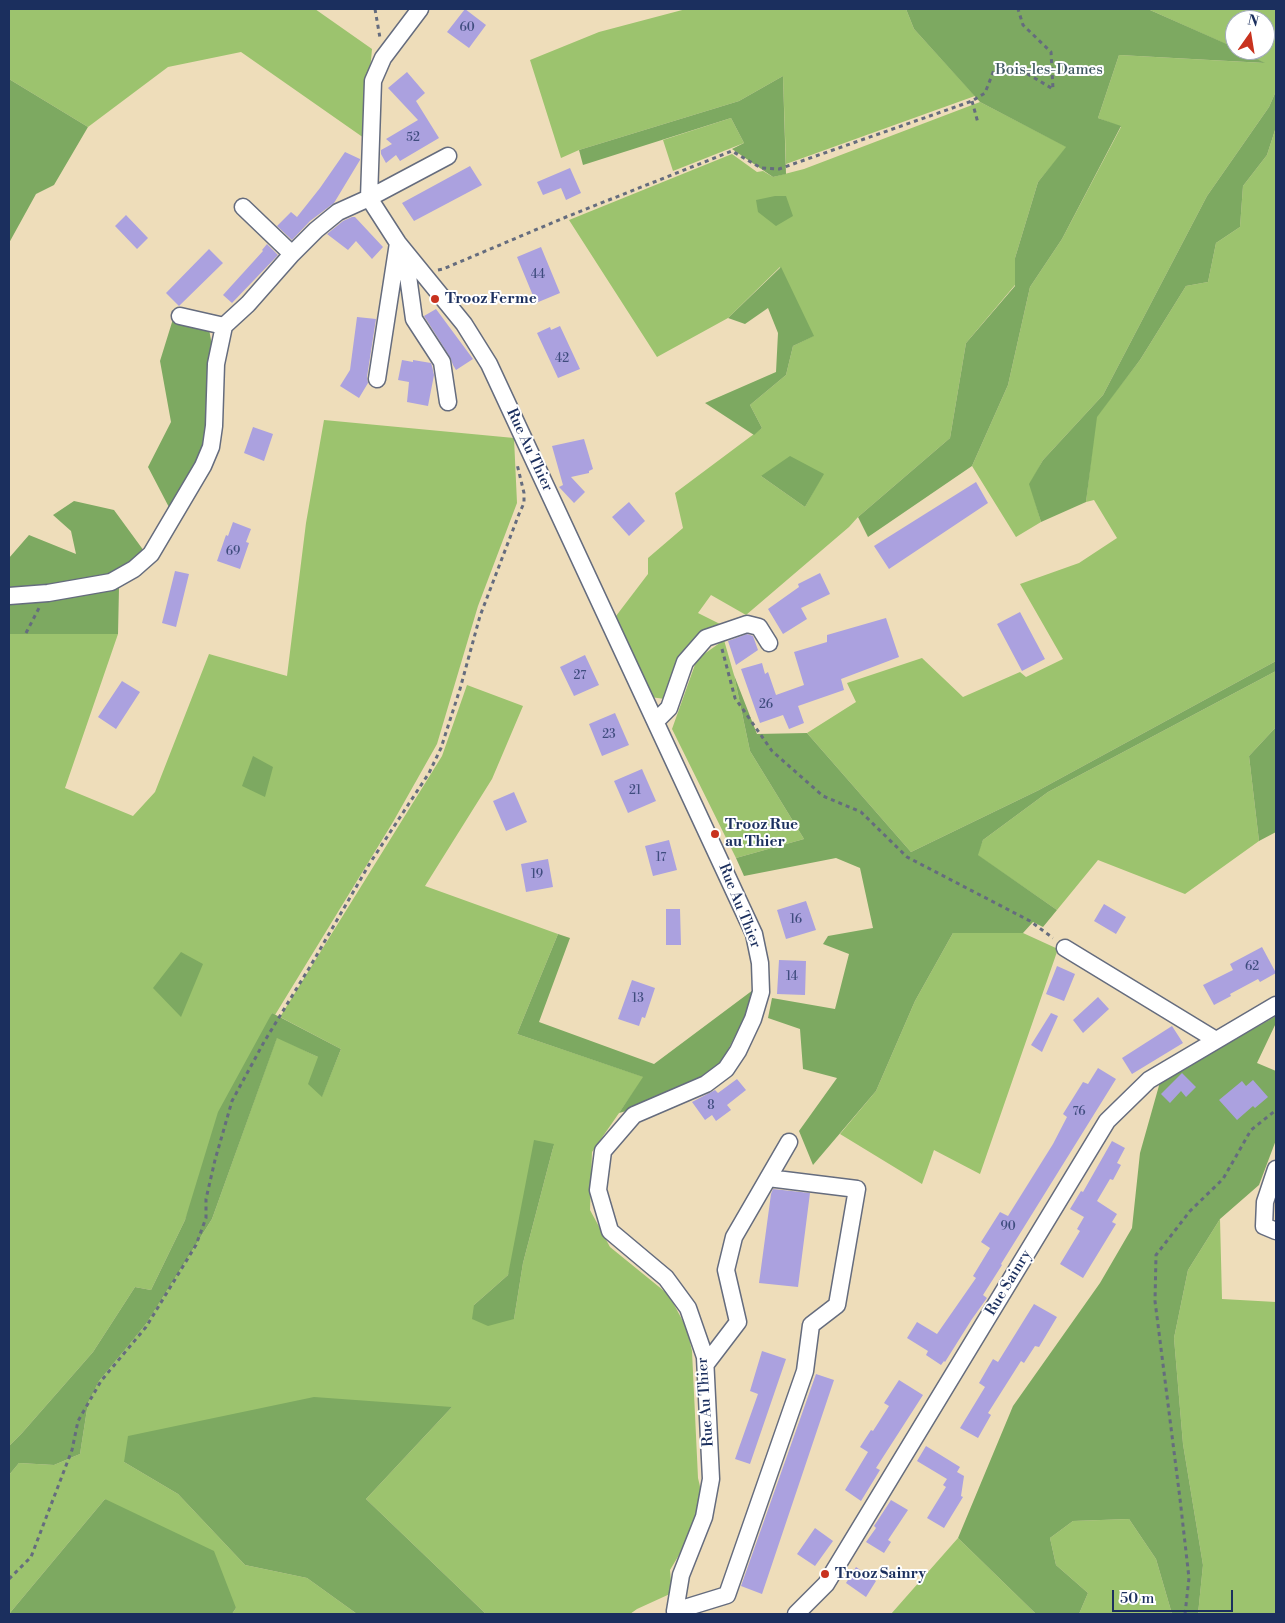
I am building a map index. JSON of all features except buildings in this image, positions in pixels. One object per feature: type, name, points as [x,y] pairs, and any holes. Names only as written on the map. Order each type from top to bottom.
[{"type":"street","points":[[369,198],[373,81],[383,58],[420,9]]},
{"type":"street","points":[[9,596],[48,593],[111,582],[134,569],[151,554],[203,466],[210,447],[214,426],[216,364],[224,326],[248,304],[316,230],[338,212],[369,198],[448,156]]},
{"type":"street","name":"Rue Au Thier","points":[[369,198],[398,243],[464,324],[489,364],[754,934],[760,963],[761,992],[749,1027],[738,1051],[726,1069],[706,1084],[634,1115],[603,1151],[598,1190],[610,1231],[666,1278],[688,1308],[705,1357],[711,1479],[704,1516],[681,1575],[675,1613]]},
{"type":"street","points":[[243,207],[292,254]]},
{"type":"street","points":[[377,379],[398,243]]},
{"type":"street","points":[[416,266],[408,276],[414,319],[442,362],[448,402]]},
{"type":"street","points":[[180,316],[224,326]]},
{"type":"street","points":[[656,722],[669,708],[685,662],[706,638],[746,624],[759,627],[770,643]]},
{"type":"street","points":[[1065,948],[1216,1040]]},
{"type":"street","name":"Rue Sainry","points":[[796,1614],[826,1584],[1107,1121],[1149,1080],[1276,1006]]},
{"type":"street","points":[[706,1364],[738,1322],[726,1270],[734,1237],[789,1142]]},
{"type":"street","points":[[1276,1169],[1265,1202],[1264,1226],[1276,1232]]},
{"type":"street","points":[[675,1613],[727,1595],[805,1371],[811,1325],[837,1306],[857,1189],[768,1178]]},
{"type":"path","points":[[375,9],[383,58]]},
{"type":"path","points":[[416,266],[443,270],[566,217],[732,152],[761,168],[779,169],[972,101],[985,93],[994,70],[1001,68],[1021,70],[1052,89],[1051,52],[1023,25],[1018,9]]},
{"type":"path","points":[[972,101],[978,123]]},
{"type":"path","points":[[9,1579],[31,1557],[72,1450],[78,1421],[101,1381],[146,1328],[196,1245],[206,1218],[206,1199],[232,1102],[264,1042],[370,863],[429,773],[441,748],[460,689],[480,616],[518,514],[524,503]]},
{"type":"path","points":[[26,633],[48,593]]},
{"type":"path","points":[[718,634],[735,698],[772,751],[823,796],[862,812],[906,856],[1030,921],[1065,948]]},
{"type":"path","points":[[1185,1614],[1189,1578],[1155,1301],[1156,1255],[1190,1211],[1223,1178],[1251,1130],[1276,1110]]},
{"type":"green space","points":[[9,9],[315,9],[372,49],[364,138],[241,52],[168,67],[88,127],[9,79]]},
{"type":"green space","points":[[686,9],[906,9],[914,29],[975,96],[786,164],[783,76],[739,101],[579,150],[561,158],[530,60],[599,32]]},
{"type":"green space","name":"Bois-les-Dames","points":[[906,9],[1150,9],[1225,43],[1225,60],[1259,60],[1265,63],[1119,55],[1098,118],[1121,126],[1062,239],[1030,287],[1008,385],[972,466],[868,537],[858,517],[950,438],[966,343],[1015,286],[1015,258],[1038,182],[1066,147],[980,102],[914,29]]},
{"type":"green space","points":[[1276,9],[1276,91],[1269,107],[1207,196],[1103,395],[1043,460],[1030,484],[1041,522],[1016,537],[972,466],[1008,385],[1030,287],[1062,239],[1121,127],[1098,118],[1119,55],[1264,63],[1258,60],[1275,60],[1275,10],[1225,10],[1225,44],[1150,10]]},
{"type":"green space","points":[[783,76],[786,174],[773,177],[732,149],[744,143],[731,118],[583,165],[579,150],[739,101]]},
{"type":"green space","points":[[9,79],[88,127],[54,185],[36,194],[9,243]]},
{"type":"green space","points":[[1276,91],[1276,127],[1267,155],[1243,186],[1240,227],[1216,243],[1208,282],[1186,286],[1140,360],[1097,417],[1086,502],[1041,522],[1029,484],[1043,460],[1103,395],[1207,196],[1269,107]]},
{"type":"green space","points":[[980,102],[1067,147],[1038,182],[1015,258],[1015,285],[966,343],[950,438],[746,615],[711,595],[698,613],[720,624],[687,646],[665,699],[650,697],[616,616],[648,574],[648,558],[683,528],[675,493],[762,428],[750,405],[786,375],[793,346],[813,336],[780,267],[728,318],[657,357],[569,220],[732,154],[757,172],[763,171],[773,177],[804,169]],"holes":[[[823,474],[805,507],[761,476]]]},
{"type":"green space","points":[[731,118],[744,143],[673,171],[663,140]]},
{"type":"green space","points":[[1276,127],[1276,661],[1039,790],[911,852],[807,733],[856,702],[847,683],[922,658],[963,697],[1020,672],[1026,677],[1063,659],[1020,584],[1079,563],[1117,538],[1094,500],[1086,502],[1096,417],[1140,360],[1186,286],[1208,282],[1216,243],[1240,227],[1243,186],[1267,155]]},
{"type":"green space","points":[[786,196],[793,216],[776,226],[758,212],[756,200]]},
{"type":"green space","points":[[781,267],[814,336],[793,346],[786,375],[750,405],[762,428],[754,435],[705,403],[776,372],[778,333],[768,308],[745,324],[728,318]]},
{"type":"green space","points":[[173,319],[179,324],[209,329],[222,401],[210,452],[172,513],[148,467],[171,422],[160,361]]},
{"type":"green space","points":[[324,420],[514,438],[517,503],[478,606],[437,744],[393,822],[275,1015],[272,1013],[185,1220],[151,1290],[135,1287],[93,1352],[9,1446],[9,634],[118,634],[65,788],[133,816],[155,792],[209,654],[287,676],[306,523]]},
{"type":"green space","points":[[790,456],[824,474],[805,507],[761,476]]},
{"type":"green space","points":[[74,501],[114,510],[144,551],[119,588],[118,634],[9,634],[9,558],[29,535],[76,554],[71,531],[53,515]]},
{"type":"green space","points":[[724,640],[734,675],[750,751],[804,839],[736,858],[672,729],[697,659]]},
{"type":"green space","points":[[1276,661],[1276,671],[1048,792],[983,840],[978,855],[1057,910],[1043,927],[1033,922],[1023,933],[953,933],[915,1001],[876,1091],[813,1165],[799,1131],[837,1078],[803,1069],[800,1029],[768,1018],[772,998],[835,1009],[849,954],[823,944],[828,936],[873,928],[860,868],[836,858],[744,876],[736,858],[804,839],[750,751],[734,675],[757,734],[807,733],[911,852],[1039,790]]},
{"type":"green space","points":[[1276,671],[1276,727],[1249,756],[1259,841],[1185,894],[1098,860],[1057,910],[977,855],[983,840],[1048,792]]},
{"type":"green space","points":[[467,685],[523,706],[492,779],[425,886],[558,934],[517,1034],[644,1077],[592,1152],[590,1210],[610,1247],[669,1295],[687,1329],[692,1351],[698,1478],[703,1499],[694,1530],[670,1570],[672,1593],[630,1614],[486,1614],[366,1499],[452,1407],[124,1462],[178,1494],[245,1565],[307,1578],[357,1614],[232,1614],[236,1608],[105,1499],[9,1614],[9,1475],[19,1463],[54,1465],[80,1454],[88,1403],[99,1381],[146,1324],[212,1219],[277,1037],[318,1057],[322,1096],[341,1049],[280,1017],[442,756]],"holes":[[[554,1144],[523,1263],[514,1319],[474,1305],[508,1275]]]},
{"type":"green space","points":[[1276,727],[1276,832],[1259,841],[1249,756]]},
{"type":"green space","points":[[253,756],[273,767],[265,797],[242,786]]},
{"type":"green space","points":[[953,933],[1023,933],[1058,949],[980,1174],[934,1150],[922,1184],[840,1134],[876,1091],[915,1001]]},
{"type":"green space","points":[[558,934],[570,938],[539,1022],[654,1064],[753,990],[752,1002],[717,1072],[652,1104],[619,1113],[643,1077],[517,1034]]},
{"type":"green space","points":[[181,952],[203,964],[181,1017],[153,988]]},
{"type":"green space","points":[[272,1013],[341,1049],[322,1097],[308,1084],[318,1057],[277,1038],[212,1219],[146,1324],[99,1381],[88,1403],[80,1454],[54,1465],[19,1463],[9,1475],[9,1446],[93,1352],[135,1287],[151,1290],[185,1220],[218,1112]]},
{"type":"green space","points":[[1276,1016],[1276,1023],[1257,1063],[1276,1071],[1276,1140],[1259,1185],[1220,1219],[1188,1270],[1174,1338],[1183,1444],[1203,1565],[1198,1614],[1172,1614],[1156,1559],[1129,1519],[1073,1521],[1050,1538],[1056,1565],[1088,1593],[1079,1614],[1036,1614],[958,1538],[1013,1406],[1100,1283],[1132,1228],[1140,1153],[1160,1082]]},
{"type":"green space","points":[[534,1140],[554,1144],[523,1263],[514,1319],[488,1326],[472,1319],[474,1305],[508,1275]]},
{"type":"green space","points":[[1220,1219],[1222,1299],[1276,1302],[1276,1614],[1198,1614],[1203,1565],[1183,1444],[1174,1338],[1188,1270]]},
{"type":"green space","points":[[314,1397],[452,1407],[366,1499],[486,1614],[357,1614],[307,1578],[245,1565],[178,1494],[124,1462],[128,1436]]},
{"type":"green space","points":[[105,1499],[214,1551],[236,1608],[232,1614],[9,1614]]},
{"type":"green space","points":[[1129,1519],[1156,1559],[1172,1614],[1079,1614],[1088,1593],[1056,1565],[1050,1538],[1073,1521]]},
{"type":"green space","points":[[958,1538],[1036,1614],[891,1614]]},
{"type":"place","name":"Trooz Ferme","points":[[435,299]]},
{"type":"place","name":"Trooz Rue au Thier","points":[[715,834]]},
{"type":"place","name":"Trooz Sainry","points":[[825,1574]]}]
